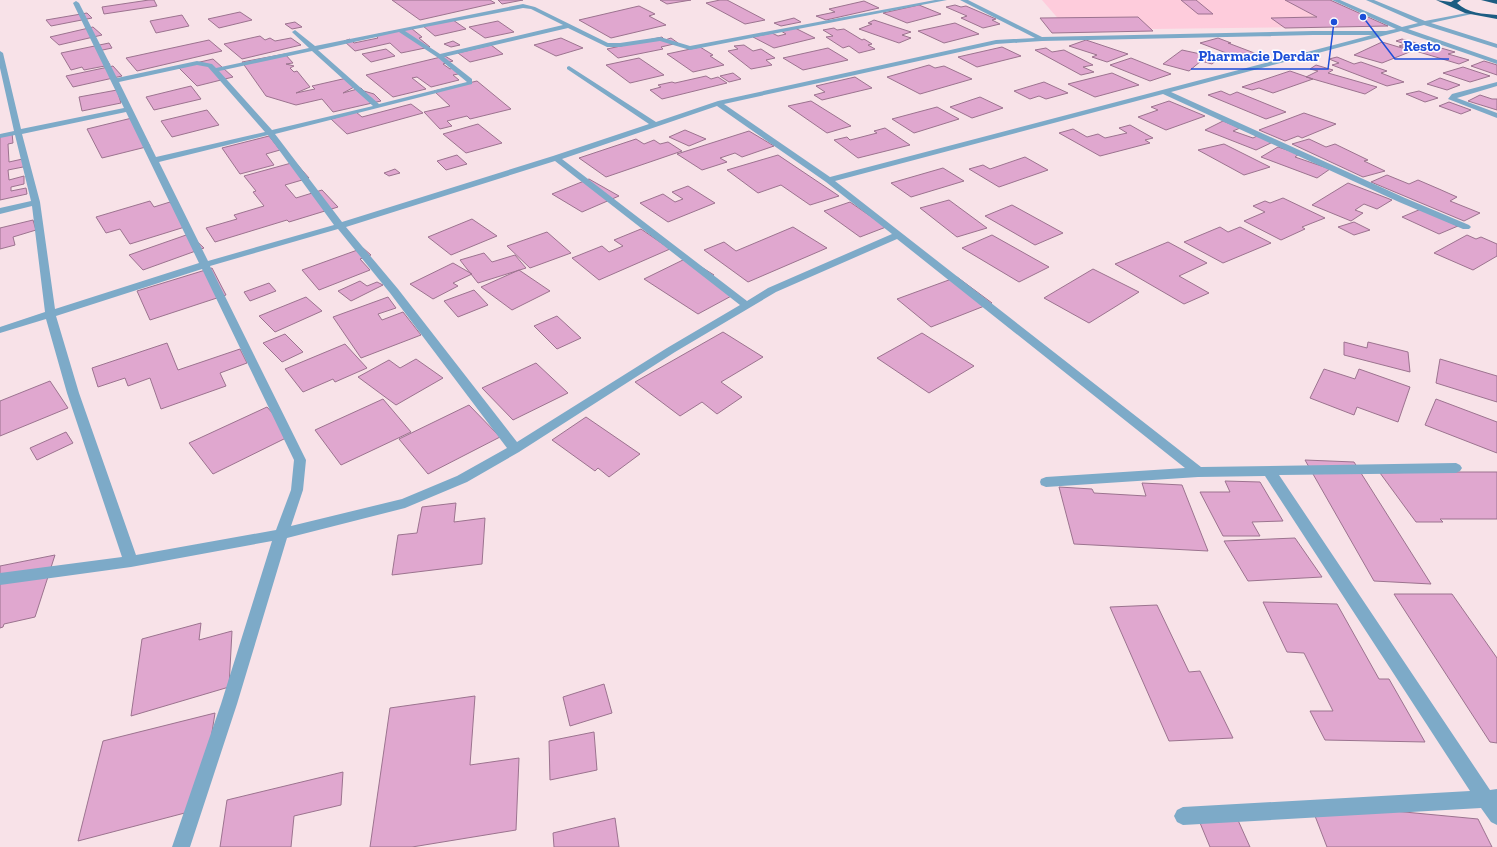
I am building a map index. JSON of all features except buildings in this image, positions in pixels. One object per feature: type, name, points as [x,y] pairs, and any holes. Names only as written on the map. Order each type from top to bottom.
[{"type":"highway","points":[[1439,0],[1456,2],[1459,9],[1470,13],[1497,18]]},
{"type":"street","points":[[214,70],[400,30],[523,6],[533,8],[606,45],[615,46],[660,39],[683,47],[694,48],[944,0]]},
{"type":"street","points":[[963,0],[1042,38]]},
{"type":"street","points":[[1335,0],[1402,29],[1497,62]]},
{"type":"street","points":[[1369,0],[1424,23],[1497,46]]},
{"type":"street","points":[[76,2],[116,81],[128,109],[155,160],[204,265],[300,460],[297,490],[281,534],[229,704],[181,847]]},
{"type":"street","points":[[829,180],[1424,23],[1470,13]]},
{"type":"street","points":[[439,56],[567,26]]},
{"type":"street","points":[[155,160],[378,107],[470,82],[470,80],[439,56],[400,30]]},
{"type":"street","points":[[295,32],[312,49],[378,107]]},
{"type":"street","points":[[0,330],[204,265],[340,226],[556,158],[718,103],[996,42],[1042,38],[1386,33]]},
{"type":"street","points":[[0,53],[36,202],[50,314],[73,393],[131,561]]},
{"type":"street","points":[[116,81],[201,63],[210,65],[270,133],[340,226],[394,291],[515,449]]},
{"type":"street","points":[[569,68],[654,124]]},
{"type":"street","points":[[1497,84],[1455,96],[1452,99],[1497,116]]},
{"type":"street","points":[[1165,92],[1402,200],[1466,226]]},
{"type":"street","points":[[718,103],[829,180],[1198,472]]},
{"type":"street","points":[[0,136],[128,109]]},
{"type":"street","points":[[556,158],[746,306]]},
{"type":"street","points":[[0,211],[36,202]]},
{"type":"street","points":[[0,579],[131,561],[281,534],[405,503],[462,479],[515,449],[671,350],[778,287],[898,235]]},
{"type":"street","points":[[1046,482],[1198,472],[1456,468]]},
{"type":"street","points":[[1268,471],[1491,798],[1497,816]]},
{"type":"street","points":[[1183,816],[1491,798]]},
{"type":"shaded area","points":[[1042,0],[1331,0],[1388,26],[1068,30]]},
{"type":"place","name":"Resto","points":[[1363,17]]},
{"type":"place","name":"Pharmacie Derdar","points":[[1334,22]]}]
